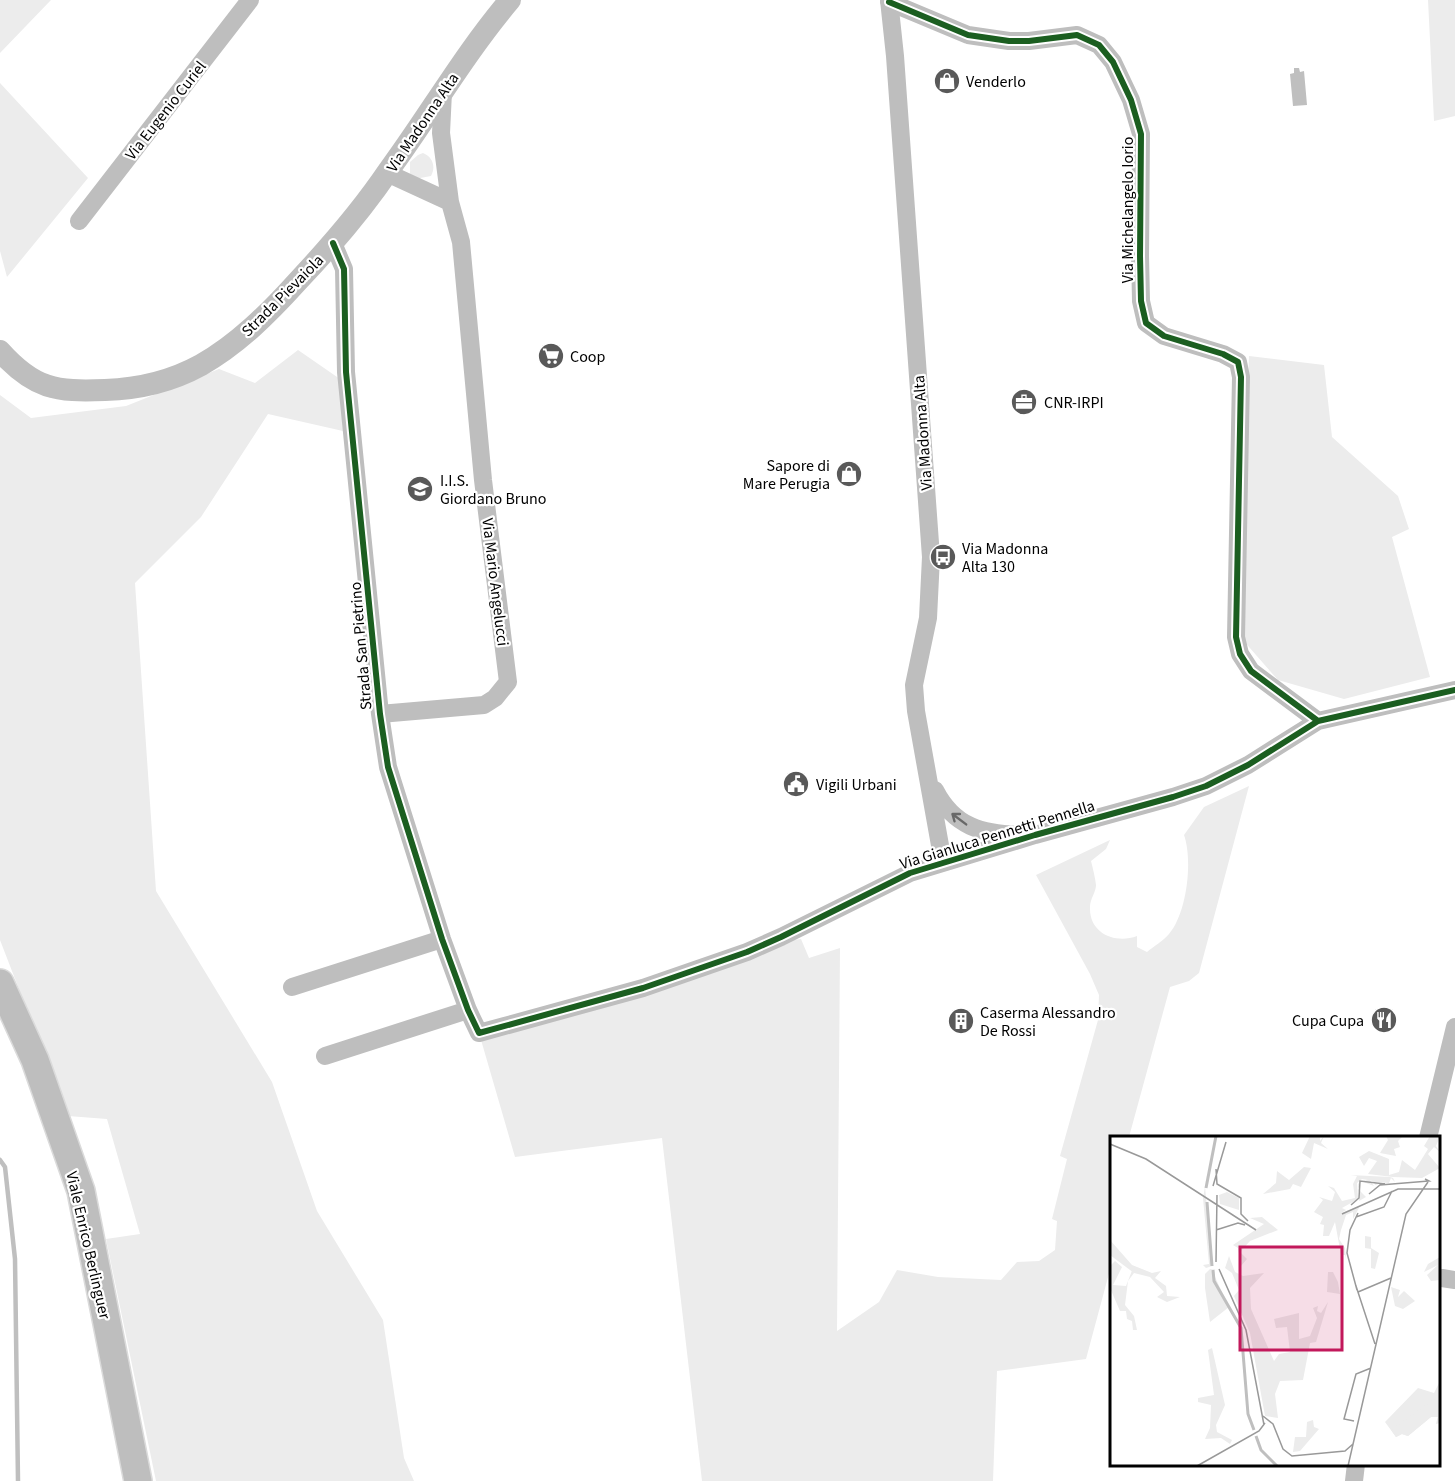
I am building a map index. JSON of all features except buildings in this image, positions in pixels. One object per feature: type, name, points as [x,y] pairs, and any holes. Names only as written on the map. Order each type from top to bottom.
[{"type":"main road","name":"Viale Enrico Berlinguer","points":[[0,983],[35,1060],[81,1191],[138,1481]]},
{"type":"street","name":"Via Eugenio Curiel","points":[[79,221],[250,0]]},
{"type":"street","name":"Via Michelangelo Iorio","points":[[889,1],[968,34],[1009,41],[1029,41],[1077,34],[1099,45],[1113,62],[1131,100],[1142,134],[1140,256],[1141,301],[1146,324],[1164,336],[1223,354],[1238,362],[1241,377],[1236,637],[1240,654],[1251,671],[1318,721]]},
{"type":"street","name":"Via Madonna Alta","points":[[889,1],[895,56],[932,580],[928,618],[914,685],[916,711],[943,862]]},
{"type":"street","name":"Via Madonna Alta","points":[[333,243],[409,142],[503,3]]},
{"type":"street","name":"Via Mario Angelucci","points":[[380,714],[484,705],[495,698],[508,682],[483,480],[462,242],[450,202],[443,157],[441,133],[443,92]]},
{"type":"street","points":[[409,142],[423,142],[435,147],[443,157]]},
{"type":"street","points":[[387,173],[450,202]]},
{"type":"street","name":"Strada Pievaiola","points":[[0,351],[14,367],[42,385],[74,392],[119,390],[161,381],[200,365],[232,345],[272,310],[333,243]]},
{"type":"street","name":"Strada San Pietrino","points":[[333,243],[344,269],[346,372],[380,714],[388,767],[442,939],[468,1010],[479,1033]]},
{"type":"street","name":"Via Gianluca Pennetti Pennella","points":[[479,1033],[642,988],[747,952],[901,877],[943,862],[1206,786],[1248,765],[1318,721],[1455,690]]},
{"type":"street","name":"Via Gianluca Pennetti Pennella","points":[[929,778],[940,799],[962,824],[1003,835],[1035,835]]},
{"type":"street","points":[[292,987],[442,939]]},
{"type":"street","points":[[325,1056],[468,1010]]},
{"type":"street","points":[[1428,1136],[1455,1027]]},
{"type":"street","points":[[1354,1481],[1356,1466]]},
{"type":"shaded area","points":[[0,0],[51,0],[0,53]]},
{"type":"shaded area","points":[[1428,0],[1455,0],[1455,116],[1434,121]]},
{"type":"shaded area","points":[[1294,68],[1299,68],[1300,72],[1304,71],[1307,105],[1293,106],[1290,74],[1294,73]]},
{"type":"shaded area","points":[[0,83],[88,178],[7,277],[0,251]]},
{"type":"shaded area","points":[[423,153],[431,160],[433,173],[431,176],[415,179],[410,176],[410,162]]},
{"type":"shaded area","points":[[298,350],[340,379],[343,431],[268,414],[201,517],[135,583],[156,891],[272,1082],[317,1211],[383,1320],[404,1458],[414,1481],[156,1481],[106,1239],[140,1234],[107,1119],[68,1116],[0,940],[0,395],[31,418],[126,406],[219,369],[255,383]]},
{"type":"shaded area","points":[[1249,356],[1324,365],[1332,437],[1398,496],[1409,529],[1392,537],[1430,677],[1344,699],[1278,680],[1242,639],[1240,619]]},
{"type":"shaded area","points":[[1249,786],[1199,973],[1189,981],[1170,987],[1129,1136],[1110,1136],[1110,1270],[1086,1359],[997,1371],[993,1481],[702,1481],[662,1138],[515,1157],[479,1033],[763,944],[801,939],[809,958],[840,948],[837,1331],[879,1302],[897,1270],[938,1277],[1001,1280],[1017,1262],[1039,1261],[1055,1250],[1057,1221],[1052,1219],[1067,1159],[1060,1156],[1098,1020],[1099,995],[1036,875],[1110,840],[1106,849],[1091,861],[1096,885],[1090,904],[1091,916],[1094,924],[1105,935],[1121,939],[1137,936],[1137,947],[1147,952],[1169,934],[1180,913],[1188,872],[1187,846],[1184,835],[1204,807]]},
{"type":"waterway","points":[[0,1160],[5,1167],[15,1259],[18,1481]]},
{"type":"cycle path","points":[[889,2],[968,35],[1009,41],[1077,35],[1099,45],[1113,62],[1131,100],[1141,134],[1141,301],[1146,323],[1164,336],[1223,354],[1238,362],[1241,377],[1236,637],[1240,654],[1251,671],[1318,721]]},
{"type":"cycle path","points":[[333,243],[344,269],[346,372],[380,714],[388,767],[442,939],[468,1010],[479,1033],[643,988],[747,952],[910,873],[1206,786],[1248,765],[1318,721],[1455,690]]},
{"type":"place","name":"Venderlo","points":[[947,81]]},
{"type":"place","name":"Coop","points":[[551,356]]},
{"type":"place","name":"CNR-IRPI","points":[[1024,402]]},
{"type":"place","name":"Sapore di Mare Perugia","points":[[849,474]]},
{"type":"place","name":"I.I.S. Giordano Bruno","points":[[420,489]]},
{"type":"place","name":"Via Madonna Alta 130","points":[[943,557]]},
{"type":"place","name":"Vigili Urbani","points":[[796,784]]},
{"type":"place","name":"Cupa Cupa","points":[[1384,1020]]},
{"type":"place","name":"Caserma Alessandro De Rossi","points":[[961,1021]]}]
